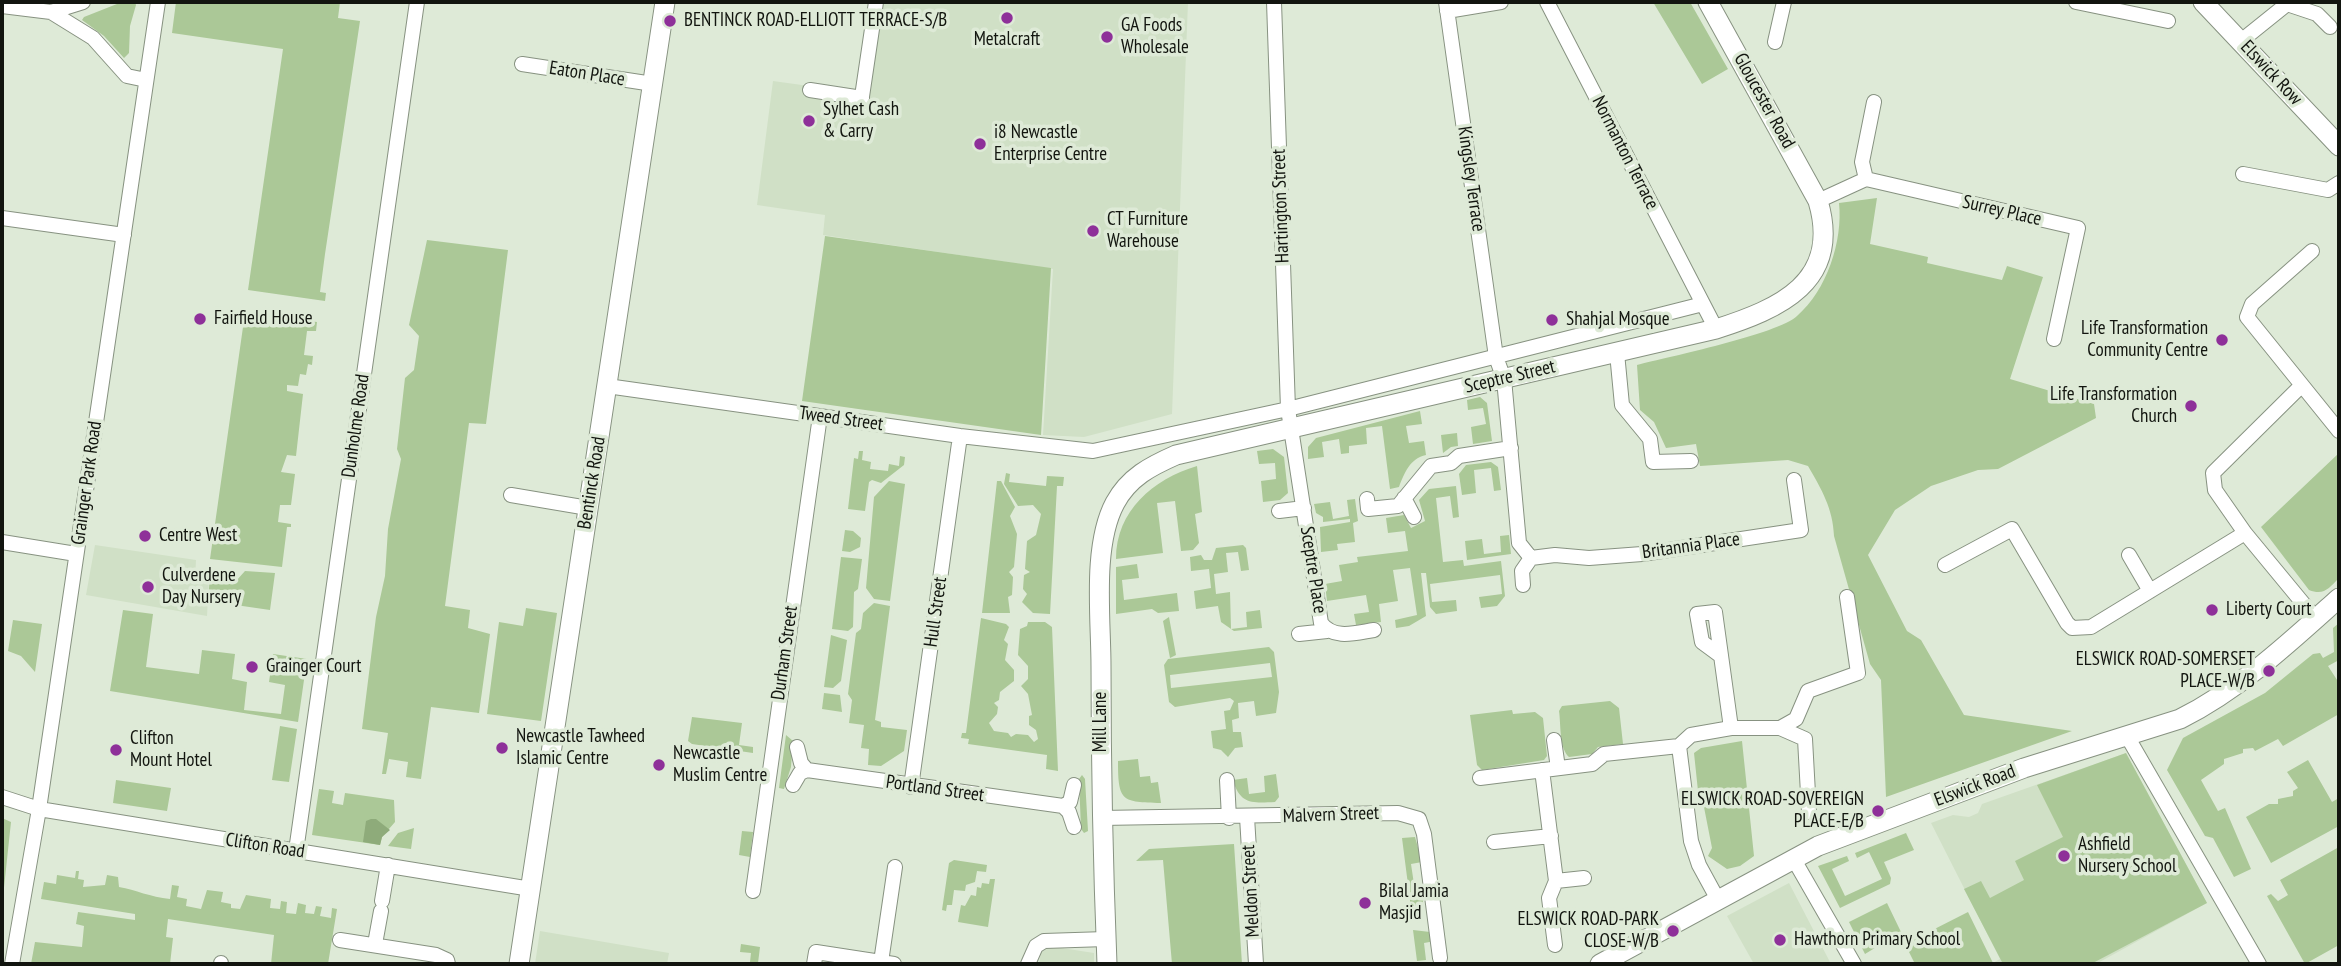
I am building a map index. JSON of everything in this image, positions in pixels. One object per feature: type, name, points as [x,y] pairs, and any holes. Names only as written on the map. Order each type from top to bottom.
[{"type":"street","points":[[2,6],[51,12],[83,2]]},
{"type":"street","name":"Grainger Park Road","points":[[12,964],[38,809],[158,2]]},
{"type":"street","name":"Dunholme Road","points":[[296,851],[417,2]]},
{"type":"street","name":"Bentinck Road","points":[[519,964],[665,2]]},
{"type":"street","points":[[810,90],[861,104],[876,2]]},
{"type":"street","name":"Hartington Street","points":[[1274,2],[1290,418]]},
{"type":"street","points":[[1446,6],[1501,2]]},
{"type":"street","name":"Normanton Terrace","points":[[1548,2],[1716,329]]},
{"type":"street","points":[[1775,42],[1784,2]]},
{"type":"street","points":[[2076,2],[2168,21]]},
{"type":"street","name":"Elswick Row","points":[[2203,2],[2339,146]]},
{"type":"street","name":"Gloucester Road","points":[[1712,3],[1818,201]]},
{"type":"street","points":[[2241,41],[2288,3],[2318,14],[2330,27]]},
{"type":"street","name":"Kingsley Terrace","points":[[1446,6],[1496,357],[1504,379]]},
{"type":"street","points":[[51,12],[93,38],[127,76],[146,80]]},
{"type":"street","name":"Eaton Place","points":[[522,64],[653,84]]},
{"type":"street","points":[[1818,201],[1866,180],[1862,162],[1874,102]]},
{"type":"street","points":[[2243,174],[2328,190],[2339,183]]},
{"type":"street","name":"Surrey Place","points":[[1866,180],[2078,228],[2054,339]]},
{"type":"street","name":"Sceptre Street","points":[[1075,451],[1106,449],[1504,379],[1716,329],[1770,310],[1802,288],[1819,257],[1823,216],[1818,201]]},
{"type":"street","points":[[2,218],[124,235]]},
{"type":"street","points":[[2312,251],[2252,304],[2248,317],[2339,431]]},
{"type":"street","name":"Sceptre Street","points":[[1127,485],[1148,467],[1176,455],[1290,418],[1496,357],[1703,304]]},
{"type":"street","points":[[1617,353],[1622,405],[1650,439],[1653,462],[1691,461]]},
{"type":"street","points":[[1504,379],[1516,483],[1513,498],[1519,543],[1531,558],[1522,571],[1523,585]]},
{"type":"street","name":"Tweed Street","points":[[607,386],[1075,451]]},
{"type":"street","points":[[2301,386],[2213,472],[2215,490],[2245,533],[2316,619]]},
{"type":"street","name":"Durham Street","points":[[753,891],[820,416]]},
{"type":"street","name":"Sceptre Place","points":[[1290,418],[1321,623],[1327,631]]},
{"type":"street","name":"Hull Street","points":[[911,787],[960,436]]},
{"type":"street","points":[[1367,499],[1368,509],[1398,506],[1431,466],[1451,463],[1459,456],[1511,448]]},
{"type":"street","name":"Britannia Place","points":[[1531,558],[1555,555],[1589,558],[1642,554],[1801,530],[1794,480]]},
{"type":"street","name":"Mill Lane","points":[[1107,964],[1101,818],[1103,544],[1114,504],[1127,485]]},
{"type":"street","points":[[511,495],[589,508]]},
{"type":"street","points":[[1404,498],[1414,517]]},
{"type":"street","name":"Sceptre Place","points":[[1279,511],[1304,508]]},
{"type":"street","points":[[1945,565],[2012,529],[2052,601],[2072,628],[2091,627],[2245,533]]},
{"type":"street","points":[[2,542],[76,554]]},
{"type":"street","points":[[2129,555],[2150,591]]},
{"type":"street","points":[[1780,728],[1796,719],[1808,691],[1858,673],[1847,597]]},
{"type":"street","name":"Elswick Road","points":[[1600,964],[1793,858],[1887,818],[2024,768],[2127,736],[2201,709],[2234,687],[2339,598]]},
{"type":"street","name":"Sceptre Place","points":[[1299,634],[1327,631],[1338,635],[1374,630]]},
{"type":"street","points":[[1721,656],[1731,727]]},
{"type":"street","points":[[1480,778],[1592,764],[1604,754],[1679,746],[1691,735],[1731,727],[1780,728],[1805,738],[1809,812]]},
{"type":"street","points":[[2127,736],[2259,964]]},
{"type":"street","points":[[1554,740],[1558,768]]},
{"type":"street","points":[[1679,746],[1693,848],[1717,898]]},
{"type":"street","points":[[793,785],[800,773],[807,770],[801,763],[797,747]]},
{"type":"street","name":"Portland Street","points":[[807,770],[911,787],[1063,806]]},
{"type":"street","points":[[1542,770],[1556,881],[1549,898],[1555,945]]},
{"type":"street","points":[[1227,780],[1229,818]]},
{"type":"street","points":[[1074,785],[1070,802],[1063,806],[1069,812],[1074,827]]},
{"type":"street","name":"Clifton Road","points":[[2,797],[38,809],[531,889]]},
{"type":"street","name":"Malvern Street","points":[[1101,818],[1229,818],[1398,813],[1419,818],[1424,834],[1440,958]]},
{"type":"street","name":"Meldon Street","points":[[1247,817],[1256,964]]},
{"type":"street","points":[[1494,842],[1551,836]]},
{"type":"street","points":[[1793,858],[1854,964]]},
{"type":"street","points":[[375,944],[388,865]]},
{"type":"street","points":[[814,964],[816,952],[887,963],[895,867]]},
{"type":"street","points":[[1556,881],[1584,878]]},
{"type":"street","points":[[1028,964],[1036,946],[1044,941],[1105,939]]},
{"type":"street","points":[[340,940],[436,955],[447,960],[448,964]]},
{"type":"shaded area","points":[[881,2],[1188,2],[1172,414],[1084,437],[1043,435],[1053,269],[823,235],[825,215],[757,205],[773,81],[867,94]]},
{"type":"shaded area","name":"Culverdene Day Nursery","points":[[95,545],[196,560],[195,579],[209,580],[207,616],[86,595]]},
{"type":"shaded area","name":"Ashfield Nursery School","points":[[2126,753],[2207,903],[2096,964],[1991,964],[2000,959],[1931,823],[1953,815],[1969,817],[1978,813],[1982,804]]},
{"type":"shaded area","name":"Hawthorn Primary School","points":[[1789,883],[1831,964],[1754,964],[1727,916]]},
{"type":"shaded area","points":[[540,931],[669,953],[667,964],[535,964]]},
{"type":"shaded area","points":[[1042,945],[1094,953],[1094,964],[1039,964]]},
{"type":"green space","points":[[122,2],[135,2],[136,5],[130,26],[129,53],[124,58],[104,36],[82,20]]},
{"type":"green space","points":[[176,2],[340,2],[338,18],[360,21],[320,292],[326,293],[325,301],[248,290],[283,49],[172,33]]},
{"type":"green space","points":[[1653,2],[1690,2],[1728,69],[1702,84]]},
{"type":"green space","points":[[1877,198],[1870,244],[1928,257],[1927,263],[2002,280],[2007,266],[2043,277],[2010,379],[2094,404],[2096,418],[1998,469],[1978,470],[1931,486],[1895,510],[1868,555],[1907,631],[1921,640],[1964,715],[2072,731],[1886,797],[1881,680],[1870,664],[1834,536],[1829,508],[1808,466],[1788,460],[1700,466],[1696,444],[1666,448],[1654,422],[1640,410],[1637,365],[1746,337],[1786,323],[1797,316],[1817,293],[1831,264],[1840,218],[1839,203]]},
{"type":"green space","points":[[825,236],[1051,268],[1041,435],[802,401]]},
{"type":"green space","points":[[427,240],[508,250],[486,424],[469,423],[445,606],[470,610],[468,628],[490,634],[479,713],[431,707],[421,779],[406,777],[408,762],[389,759],[386,774],[382,774],[388,733],[362,729],[376,617],[385,576],[388,529],[401,459],[397,449],[405,378],[414,370],[419,336],[409,325]]},
{"type":"green space","points":[[245,313],[317,322],[316,331],[307,331],[304,355],[313,356],[312,365],[308,364],[306,375],[300,374],[298,386],[287,385],[287,391],[303,394],[296,456],[287,455],[281,472],[295,474],[291,505],[280,505],[278,522],[291,524],[291,527],[287,527],[282,567],[210,559]]},
{"type":"green space","points":[[1480,397],[1487,403],[1492,441],[1473,444],[1471,427],[1486,424],[1483,408],[1468,410],[1467,400]]},
{"type":"green space","points":[[1420,411],[1422,424],[1406,426],[1409,443],[1424,441],[1426,455],[1412,463],[1399,487],[1390,489],[1382,426],[1366,428],[1367,444],[1349,446],[1349,453],[1341,454],[1339,439],[1322,442],[1324,457],[1308,459],[1308,447],[1316,438]]},
{"type":"green space","points":[[1457,433],[1458,446],[1443,453],[1441,435]]},
{"type":"green space","points":[[1273,449],[1284,457],[1288,493],[1280,500],[1263,502],[1261,481],[1276,479],[1275,463],[1259,464],[1257,451]]},
{"type":"green space","points":[[859,451],[863,451],[862,460],[871,462],[870,469],[888,471],[889,464],[899,466],[900,456],[905,457],[904,465],[881,483],[872,480],[869,482],[865,511],[848,509],[854,458],[858,459]]},
{"type":"green space","points":[[2339,453],[2339,578],[2326,590],[2314,592],[2309,590],[2261,527]]},
{"type":"green space","points":[[1491,462],[1498,467],[1501,490],[1494,491],[1491,468],[1474,470],[1476,493],[1462,495],[1459,474],[1466,465]]},
{"type":"green space","points":[[1197,466],[1202,512],[1195,514],[1199,543],[1193,550],[1181,551],[1175,501],[1157,503],[1163,553],[1116,559],[1122,526],[1140,499],[1166,479]]},
{"type":"green space","points":[[1006,473],[1010,474],[1009,482],[1046,486],[1047,476],[1064,477],[1063,486],[1057,486],[1050,614],[1033,613],[1022,602],[1027,594],[1023,589],[1024,575],[1030,572],[1025,569],[1027,541],[1036,535],[1041,514],[1033,505],[1018,506],[1004,484]]},
{"type":"green space","points":[[889,481],[905,484],[890,601],[874,599],[866,588],[874,497]]},
{"type":"green space","points":[[997,481],[1001,481],[1015,507],[1010,516],[1017,534],[1014,567],[1009,572],[1013,577],[1012,595],[1008,597],[1010,613],[982,613]]},
{"type":"green space","points":[[1456,486],[1459,517],[1453,518],[1450,496],[1436,498],[1443,562],[1463,560],[1464,566],[1501,561],[1505,596],[1497,606],[1481,608],[1479,597],[1502,594],[1500,575],[1430,584],[1432,602],[1456,600],[1457,611],[1436,614],[1430,607],[1426,573],[1421,573],[1426,616],[1409,626],[1396,628],[1395,620],[1417,615],[1410,568],[1393,570],[1398,601],[1379,604],[1381,622],[1356,625],[1354,614],[1369,612],[1366,595],[1327,601],[1325,584],[1342,581],[1339,565],[1358,562],[1357,557],[1408,551],[1405,531],[1388,533],[1386,518],[1404,515],[1411,528],[1425,521],[1419,500],[1429,489]]},
{"type":"green space","points":[[1355,499],[1358,521],[1353,523],[1355,542],[1337,544],[1338,550],[1321,552],[1320,527],[1350,522],[1350,519],[1323,522],[1323,517],[1316,513],[1314,504],[1330,502],[1333,519],[1349,516],[1347,500]]},
{"type":"green space","points":[[845,530],[853,531],[861,538],[860,547],[850,552],[842,551]]},
{"type":"green space","points":[[1509,535],[1511,554],[1467,560],[1465,541],[1482,539],[1484,554],[1501,552],[1500,536]]},
{"type":"green space","points":[[1243,545],[1246,548],[1249,570],[1241,571],[1238,552],[1226,553],[1228,572],[1214,574],[1216,594],[1230,592],[1231,629],[1221,622],[1218,606],[1196,609],[1194,591],[1211,588],[1209,569],[1191,571],[1190,557],[1201,555],[1204,560],[1212,560],[1216,548]]},
{"type":"green space","points":[[841,557],[862,559],[858,589],[854,592],[853,627],[848,631],[832,629]]},
{"type":"green space","points":[[1137,564],[1139,578],[1122,580],[1124,600],[1177,593],[1179,611],[1158,613],[1152,609],[1116,614],[1116,567]]},
{"type":"green space","points":[[245,571],[275,573],[270,610],[208,601],[210,575],[236,581]]},
{"type":"green space","points":[[874,603],[890,606],[875,720],[881,722],[881,727],[907,730],[904,751],[881,766],[868,765],[869,749],[861,748],[864,725],[849,723],[852,700],[848,694],[856,633],[861,629],[863,613]]},
{"type":"green space","points":[[526,608],[557,613],[541,721],[487,714],[499,622],[523,626]]},
{"type":"green space","points":[[123,610],[153,614],[146,667],[199,674],[202,650],[235,654],[232,679],[247,682],[244,710],[281,714],[285,685],[269,682],[273,654],[307,659],[298,722],[110,691]]},
{"type":"green space","points":[[1260,610],[1262,628],[1231,629],[1247,627],[1246,612]]},
{"type":"green space","points":[[1169,617],[1176,655],[1170,658],[1163,621]]},
{"type":"green space","points":[[981,618],[1009,627],[1004,640],[1008,644],[1005,660],[1014,670],[1014,681],[1000,692],[999,700],[994,703],[998,707],[997,714],[989,723],[994,731],[1008,733],[1011,737],[1016,734],[1028,735],[1034,742],[1038,739],[1036,730],[1029,725],[1029,716],[1032,715],[1028,694],[1021,686],[1028,679],[1028,666],[1018,655],[1020,629],[1027,626],[1028,622],[1045,622],[1052,627],[1058,771],[1046,769],[1047,755],[968,744],[969,739],[961,738],[962,733],[966,733]]},
{"type":"green space","points":[[13,620],[42,624],[35,672],[21,656],[8,651]]},
{"type":"green space","points":[[2339,623],[2339,660],[2328,666],[2339,683],[2339,714],[2283,746],[2278,739],[2255,751],[2253,748],[2243,749],[2243,753],[2224,759],[2224,764],[2201,780],[2218,811],[2225,808],[2251,869],[2234,877],[2213,838],[2205,836],[2167,770],[2183,738],[2265,693],[2313,654],[2320,653],[2323,658],[2334,652],[2333,628]]},
{"type":"green space","points":[[831,635],[847,640],[841,681],[833,688],[824,687]]},
{"type":"green space","points":[[1269,647],[1274,652],[1279,692],[1276,713],[1256,716],[1254,701],[1238,703],[1239,718],[1232,720],[1233,732],[1241,732],[1243,747],[1235,748],[1228,757],[1221,750],[1213,748],[1211,731],[1226,729],[1224,711],[1230,710],[1234,701],[1230,698],[1175,707],[1169,702],[1164,665],[1168,659]],"holes":[[[1270,663],[1272,677],[1171,688],[1170,675]]]},
{"type":"green space","points":[[824,693],[840,695],[842,712],[822,709]]},
{"type":"green space","points":[[1610,701],[1619,708],[1623,744],[1598,747],[1592,754],[1569,757],[1561,736],[1559,711],[1562,706]]},
{"type":"green space","points":[[1512,710],[1513,714],[1535,712],[1543,718],[1547,756],[1544,760],[1482,770],[1477,765],[1470,715]]},
{"type":"green space","points":[[692,717],[742,723],[739,745],[753,747],[753,753],[692,744],[688,741]]},
{"type":"green space","points":[[280,726],[297,729],[289,782],[272,780]]},
{"type":"green space","points":[[786,735],[793,741],[791,767],[784,789],[779,788]]},
{"type":"green space","points":[[1742,741],[1754,856],[1740,866],[1727,869],[1708,856],[1712,848],[1702,797],[1698,791],[1694,753],[1701,748]]},
{"type":"green space","name":"Ashfield Nursery School","points":[[2126,753],[2207,903],[2091,964],[2003,964],[1964,889],[1981,881],[1990,898],[2024,880],[2015,861],[2063,837],[2037,785]]},
{"type":"green space","points":[[1138,759],[1140,777],[1150,776],[1151,783],[1158,782],[1161,803],[1130,800],[1121,792],[1118,761]]},
{"type":"green space","points":[[2308,760],[2332,802],[2339,798],[2339,826],[2271,863],[2246,817],[2269,804],[2278,804],[2278,799],[2293,796],[2293,791],[2298,788],[2287,772]]},
{"type":"green space","points":[[678,766],[684,766],[689,774],[687,780],[678,782],[673,777],[673,771]]},
{"type":"green space","points":[[1276,774],[1279,797],[1275,802],[1248,801],[1239,794],[1233,780],[1247,778],[1249,794],[1265,792],[1264,776]]},
{"type":"green space","points":[[1082,775],[1085,779],[1088,831],[1084,833],[1081,829],[1079,779]]},
{"type":"green space","points":[[116,780],[171,788],[167,811],[113,803]]},
{"type":"green space","points":[[319,789],[334,791],[332,803],[343,805],[345,793],[394,800],[395,822],[382,837],[380,845],[312,835]]},
{"type":"green space","points":[[2,818],[11,822],[3,897],[2,897]]},
{"type":"green space","points":[[376,819],[390,830],[382,837],[380,845],[363,842],[366,821]]},
{"type":"green space","points":[[414,828],[411,849],[388,846],[398,833]]},
{"type":"green space","points":[[742,831],[753,832],[750,857],[739,855]]},
{"type":"green space","points":[[1906,833],[1914,850],[1884,862],[1891,878],[1890,884],[1840,908],[1818,866],[1847,856],[1849,861],[1832,869],[1845,896],[1882,879],[1869,852],[1857,858],[1855,853]]},
{"type":"green space","points":[[1415,837],[1422,862],[1411,864],[1415,891],[1426,890],[1422,905],[1411,908],[1402,838]]},
{"type":"green space","points":[[1234,844],[1242,964],[1172,964],[1163,860],[1136,861],[1149,849]]},
{"type":"green space","points":[[2339,847],[2339,945],[2305,964],[2267,896],[2271,894],[2278,901],[2288,895],[2280,880]]},
{"type":"green space","points":[[954,860],[987,865],[986,872],[977,871],[975,882],[966,885],[965,891],[954,890],[952,905],[947,905],[946,911],[942,910],[949,863]]},
{"type":"green space","points":[[76,871],[79,871],[78,879],[84,880],[83,887],[105,885],[107,875],[118,877],[119,887],[170,899],[172,885],[179,886],[177,897],[187,899],[186,906],[201,909],[207,890],[223,892],[221,902],[231,904],[231,908],[240,909],[246,895],[271,899],[270,908],[280,909],[281,901],[287,902],[286,913],[296,914],[298,903],[306,905],[305,913],[314,914],[316,906],[322,907],[320,916],[331,918],[332,908],[337,909],[328,964],[271,964],[274,935],[168,919],[166,937],[173,938],[170,964],[31,964],[35,942],[82,947],[84,926],[76,924],[78,912],[135,920],[135,914],[41,899],[44,882],[56,884],[57,875],[75,878]]},
{"type":"green space","points":[[990,879],[995,879],[988,927],[958,922],[961,905],[965,906],[971,895],[976,896],[977,887],[981,888],[982,883],[989,884]]},
{"type":"green space","points":[[1887,903],[1901,932],[1865,954],[1849,922]]},
{"type":"green space","points":[[1968,912],[1993,963],[1915,964],[1905,944]]},
{"type":"green space","points":[[1413,930],[1430,932],[1435,941],[1424,943],[1426,960],[1417,961]]},
{"type":"green space","points":[[741,944],[760,947],[758,963],[750,962],[751,953],[740,952]]},
{"type":"place","name":"Metalcraft","points":[[1007,18]]},
{"type":"place","name":"BENTINCK ROAD-ELLIOTT TERRACE-S/B","points":[[670,21]]},
{"type":"place","name":"GA Foods Wholesale","points":[[1107,37]]},
{"type":"place","name":"Sylhet Cash & Carry","points":[[809,121]]},
{"type":"place","name":"i8 Newcastle Enterprise Centre","points":[[980,144]]},
{"type":"place","name":"CT Furniture Warehouse","points":[[1093,231]]},
{"type":"place","name":"Fairfield House","points":[[200,319]]},
{"type":"place","name":"Shahjal Mosque","points":[[1552,320]]},
{"type":"place","name":"Life Transformation Community Centre","points":[[2222,340]]},
{"type":"place","name":"Life Transformation Church","points":[[2191,406]]},
{"type":"place","name":"Centre West","points":[[145,536]]},
{"type":"place","name":"Culverdene Day Nursery","points":[[148,587]]},
{"type":"place","name":"Liberty Court","points":[[2212,610]]},
{"type":"place","name":"Grainger Court","points":[[252,667]]},
{"type":"place","name":"ELSWICK ROAD-SOMERSET PLACE-W/B","points":[[2269,671]]},
{"type":"place","name":"Newcastle Tawheed Islamic Centre","points":[[502,748]]},
{"type":"place","name":"Clifton Mount Hotel","points":[[116,750]]},
{"type":"place","name":"Newcastle Muslim Centre","points":[[659,765]]},
{"type":"place","name":"ELSWICK ROAD-SOVEREIGN PLACE-E/B","points":[[1878,811]]},
{"type":"place","name":"Ashfield Nursery School","points":[[2064,856]]},
{"type":"place","name":"Bilal Jamia Masjid","points":[[1365,903]]},
{"type":"place","name":"ELSWICK ROAD-PARK CLOSE-W/B","points":[[1673,931]]},
{"type":"place","name":"Hawthorn Primary School","points":[[1780,940]]}]
